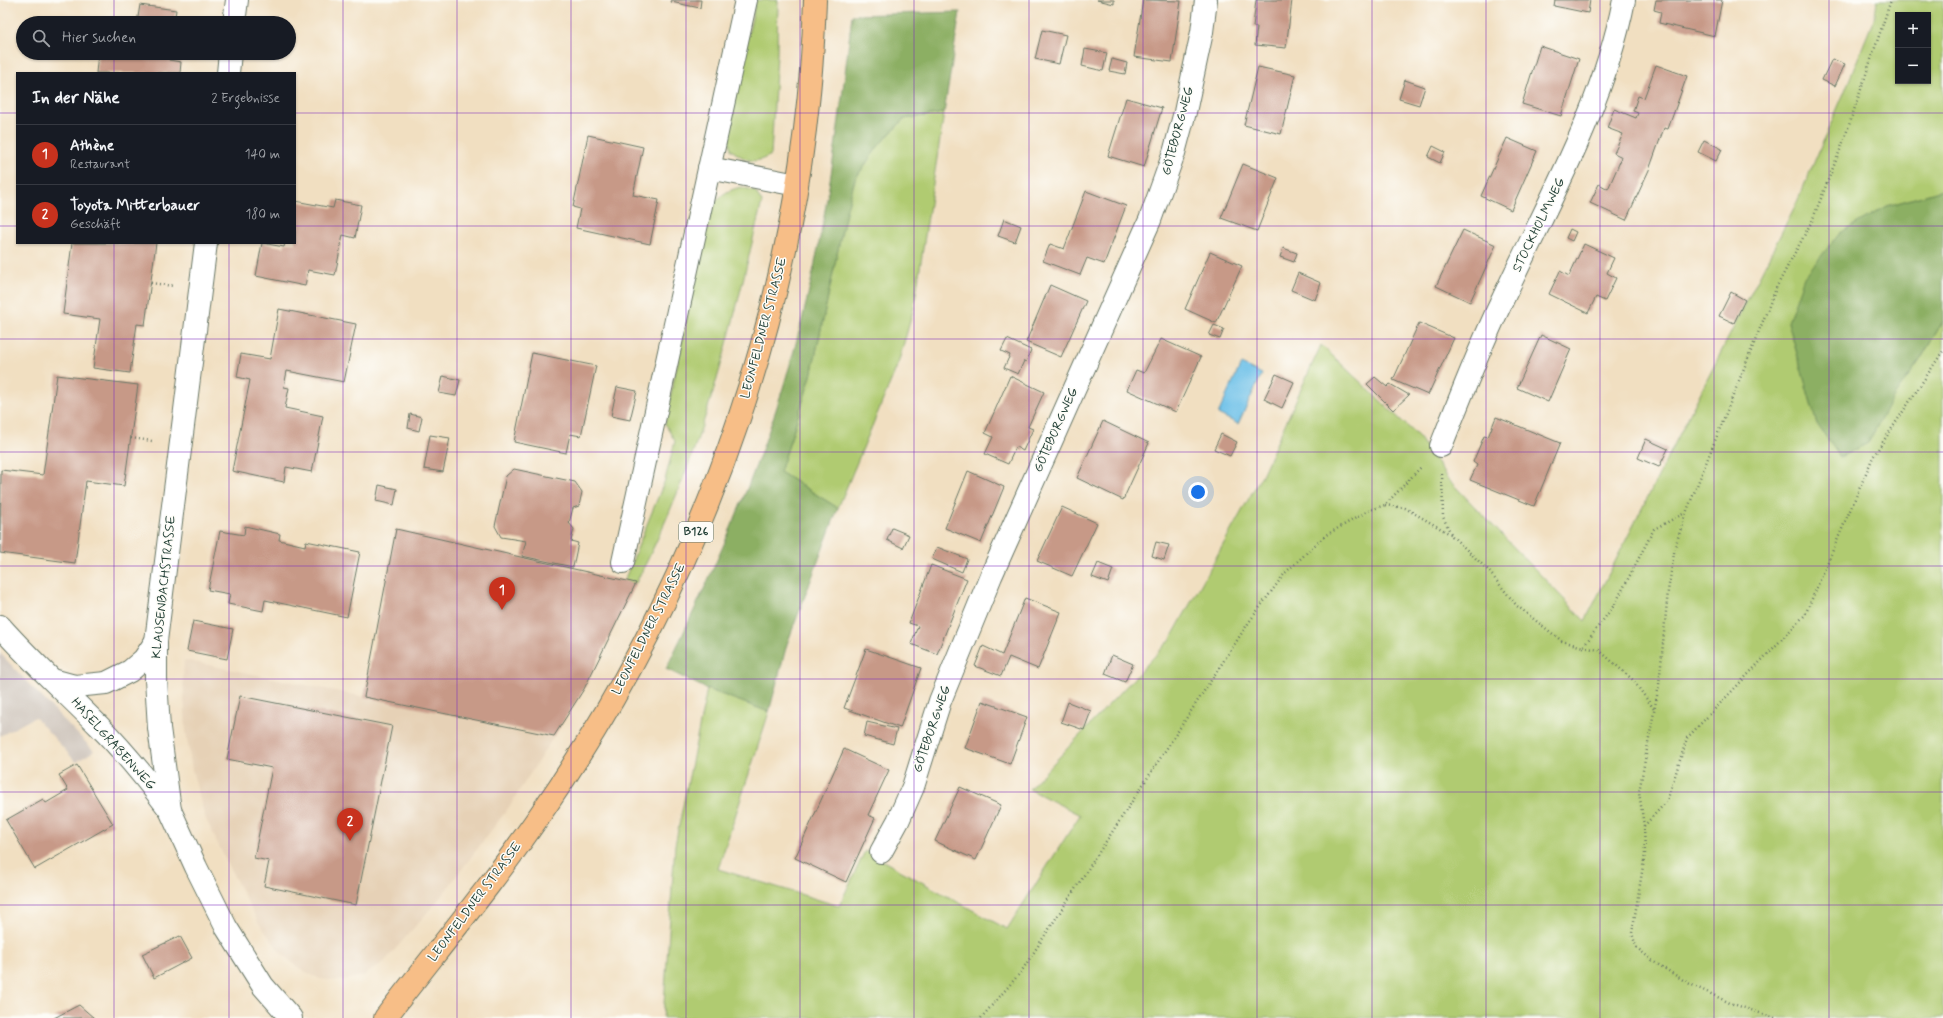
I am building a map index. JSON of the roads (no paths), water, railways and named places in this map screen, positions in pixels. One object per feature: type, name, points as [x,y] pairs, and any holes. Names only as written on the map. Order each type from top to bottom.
[{"type":"main road","name":"LEONFELDNER STRASSE","points":[[385,1018],[482,894],[546,806],[617,694],[675,582],[716,482],[745,400],[765,335],[786,246],[797,185],[809,100],[815,0]]},
{"type":"street","points":[[235,16],[237,0]]},
{"type":"street","points":[[623,562],[746,0]]},
{"type":"street","name":"GÖTEBORGWEG","points":[[881,852],[898,821],[913,787],[940,701],[991,576],[1150,220],[1174,153],[1181,126],[1201,40],[1206,0]]},
{"type":"street","name":"STOCKHOLMWEG","points":[[1441,446],[1500,304],[1565,171],[1591,110],[1612,52],[1624,0]]},
{"type":"street","points":[[228,72],[229,60]]},
{"type":"street","points":[[710,168],[797,185]]},
{"type":"street","name":"KLAUSENBACHSTRASSE","points":[[206,244],[156,641],[156,680],[159,728],[170,810],[226,927],[263,986],[291,1018]]},
{"type":"street","name":"HASELGRABENWEG","points":[[0,626],[100,727],[136,767],[170,810]]},
{"type":"street","name":"HASELGRABENWEG","points":[[53,680],[75,686],[106,683],[130,671],[144,659],[156,641]]},
{"type":"water","points":[[1241,364],[1262,374],[1238,424],[1218,414]]},
{"type":"place","name":"Athène","points":[[502,610]]},
{"type":"place","name":"Toyota Mitterbauer","points":[[350,841]]}]
